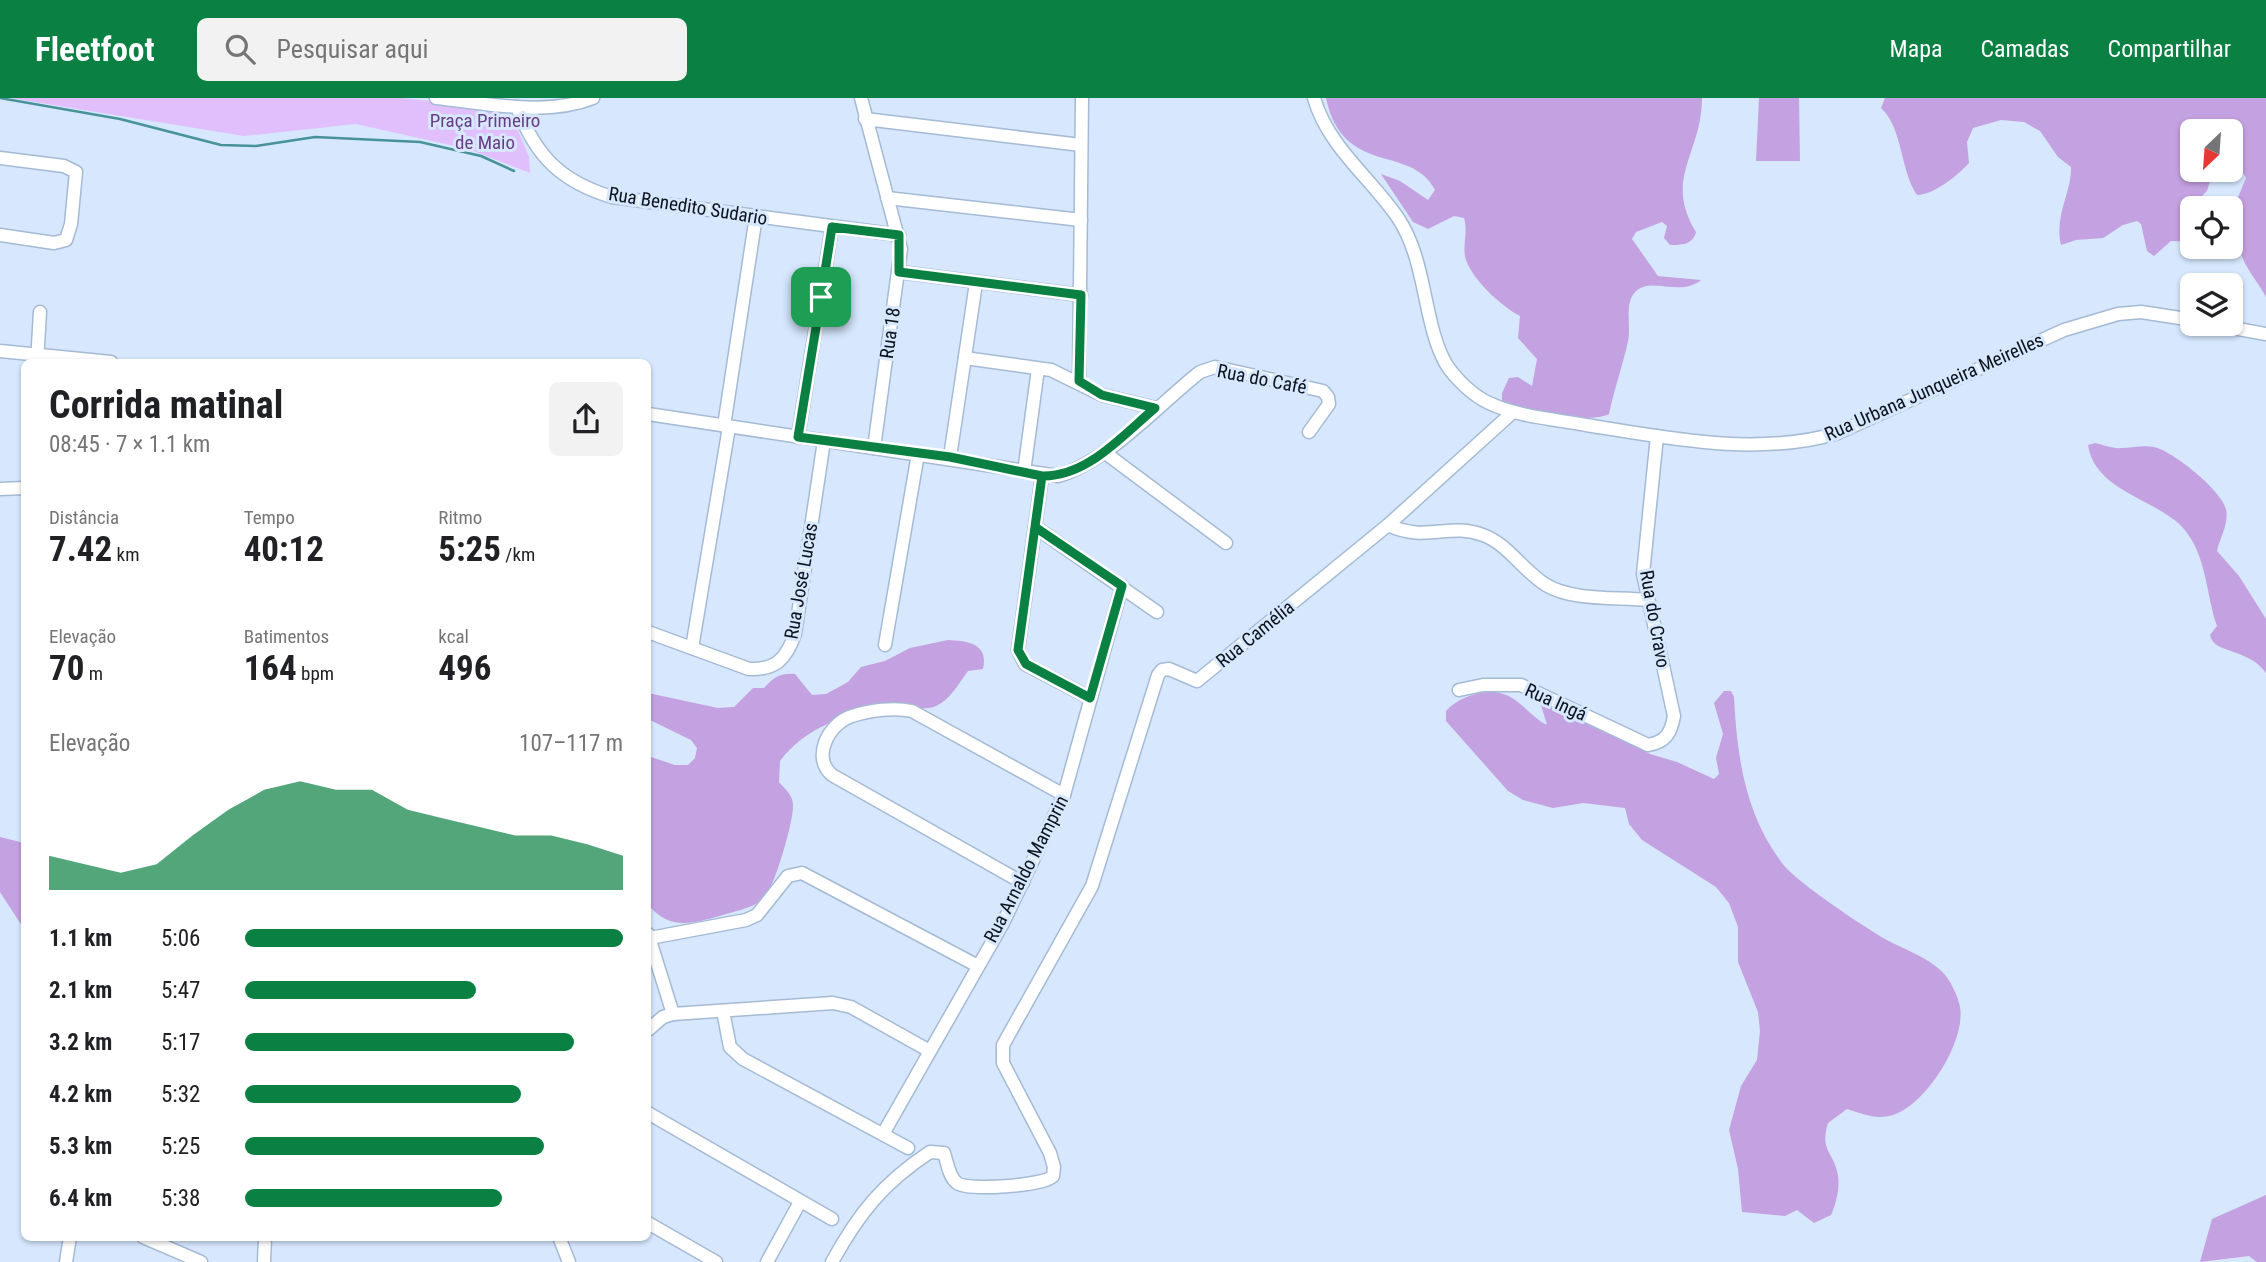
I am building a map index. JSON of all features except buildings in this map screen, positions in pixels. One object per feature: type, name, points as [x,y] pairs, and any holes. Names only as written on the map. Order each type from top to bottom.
[{"type":"street","points":[[436,98],[517,107],[537,102],[569,104],[593,98]]},
{"type":"street","name":"Rua 18","points":[[861,98],[899,235],[899,272],[874,448]]},
{"type":"street","points":[[1079,381],[1082,98]]},
{"type":"street","name":"Rua Urbana Junqueira Meirelles","points":[[1314,98],[1333,138],[1399,220],[1420,271],[1446,364],[1463,384],[1486,402],[1513,412],[1657,436],[1728,443],[1823,437],[2064,330],[2118,314],[2141,312],[2180,318]]},
{"type":"street","name":"Rua Benedito Sudario","points":[[517,107],[533,142],[544,156],[565,177],[584,188],[612,197],[899,235]]},
{"type":"street","points":[[865,119],[1081,145]]},
{"type":"street","points":[[0,158],[64,166],[76,172],[70,233],[66,240],[54,243],[0,235]]},
{"type":"street","points":[[887,198],[1081,220]]},
{"type":"street","points":[[692,648],[727,427],[756,216]]},
{"type":"street","points":[[798,437],[832,227]]},
{"type":"street","points":[[899,272],[1081,295]]},
{"type":"street","points":[[950,457],[976,283]]},
{"type":"street","points":[[0,351],[37,359],[40,312]]},
{"type":"street","points":[[2243,330],[2266,334]]},
{"type":"street","points":[[965,358],[1038,369],[1079,381],[1102,395],[1155,408]]},
{"type":"street","name":"Rua do Café","points":[[651,414],[950,457],[1042,476],[1058,476],[1074,471],[1104,452],[1200,372],[1215,367],[1323,391],[1329,404],[1309,432]]},
{"type":"street","points":[[1024,472],[1038,369]]},
{"type":"street","name":"Rua Camélia","points":[[832,1262],[856,1219],[879,1192],[906,1168],[930,1152],[944,1153],[953,1180],[965,1187],[1041,1184],[1053,1177],[1054,1167],[1050,1153],[1003,1063],[1003,1045],[1010,1028],[1092,886],[1155,681],[1162,670],[1169,669],[1197,681],[1388,525],[1513,412]]},
{"type":"street","name":"Rua do Cravo","points":[[1648,745],[1665,739],[1672,730],[1674,716],[1643,574],[1657,436]]},
{"type":"street","name":"Rua José Lucas","points":[[651,633],[749,669],[764,670],[777,666],[788,653],[795,634],[824,441]]},
{"type":"street","points":[[1104,452],[1226,543]]},
{"type":"street","points":[[885,645],[918,454]]},
{"type":"street","points":[[1042,476],[1019,643],[1020,658],[1090,698]]},
{"type":"street","points":[[0,489],[21,488]]},
{"type":"street","points":[[1388,525],[1414,535],[1466,530],[1485,535],[1499,544],[1527,571],[1557,589],[1647,600]]},
{"type":"street","points":[[1035,527],[1157,612]]},
{"type":"street","name":"Rua Arnaldo Mamprin","points":[[883,1134],[1023,883],[1063,794],[1122,586]]},
{"type":"street","name":"Rua Ingá","points":[[1459,690],[1483,685],[1521,685],[1648,745]]},
{"type":"street","points":[[1023,883],[832,775],[823,767],[821,757],[824,743],[835,728],[851,716],[887,710],[912,711],[1063,794]]},
{"type":"street","points":[[651,936],[746,920],[765,908],[788,876],[802,873],[976,965]]},
{"type":"street","points":[[651,942],[673,1014]]},
{"type":"street","points":[[651,1028],[663,1017],[673,1014],[843,1004],[928,1050]]},
{"type":"street","points":[[723,1012],[730,1047],[743,1059],[908,1148]]},
{"type":"street","points":[[651,1115],[832,1219]]},
{"type":"street","points":[[768,1262],[800,1202]]},
{"type":"street","points":[[651,1225],[716,1262]]},
{"type":"street","points":[[66,1262],[69,1241]]},
{"type":"street","points":[[152,1241],[201,1262]]},
{"type":"street","points":[[561,1241],[569,1262]]},
{"type":"street","points":[[264,1258],[276,1262]]},
{"type":"green space","name":"Praça Primeiro de Maio","points":[[10,98],[401,98],[491,107],[514,121],[529,157],[530,173],[468,149],[356,124],[244,136]]},
{"type":"shaded area","points":[[1326,98],[1702,98],[1700,118],[1683,181],[1687,213],[1696,232],[1692,240],[1686,243],[1670,245],[1664,238],[1667,226],[1662,222],[1636,232],[1632,239],[1658,276],[1701,280],[1687,287],[1656,285],[1636,291],[1630,303],[1628,341],[1609,414],[1599,417],[1571,417],[1540,412],[1502,401],[1502,393],[1509,378],[1518,377],[1532,386],[1537,359],[1518,338],[1520,316],[1487,291],[1468,264],[1465,256],[1464,218],[1454,216],[1428,229],[1413,222],[1381,174],[1400,181],[1428,200],[1435,190],[1424,176],[1410,167],[1362,150],[1347,140],[1335,123]]},
{"type":"shaded area","points":[[1759,98],[1799,98],[1800,161],[1756,161]]},
{"type":"shaded area","points":[[1885,98],[2266,98],[2266,297],[2243,258],[2243,196],[2238,196],[2246,178],[2244,119],[2180,119],[2180,182],[2210,182],[2202,196],[2180,196],[2180,241],[2171,241],[2154,256],[2147,251],[2141,224],[2137,221],[2123,225],[2103,238],[2076,240],[2061,245],[2061,214],[2071,167],[2058,157],[2040,131],[2024,122],[2001,120],[1973,128],[1967,142],[1969,163],[1938,188],[1917,195],[1907,174],[1894,127],[1881,108]]},
{"type":"shaded area","points":[[2095,443],[2115,448],[2150,446],[2162,450],[2196,473],[2223,501],[2226,520],[2217,551],[2239,576],[2266,619],[2266,673],[2250,659],[2213,641],[2210,635],[2217,626],[2202,563],[2192,540],[2173,519],[2102,474],[2093,461],[2088,445]]},
{"type":"shaded area","points":[[948,640],[969,643],[975,645],[983,654],[983,669],[968,671],[946,700],[936,706],[888,706],[858,712],[828,723],[790,750],[780,761],[779,782],[792,798],[793,805],[787,838],[769,890],[756,904],[704,920],[684,923],[665,919],[656,913],[651,907],[651,757],[675,765],[688,765],[695,758],[697,748],[691,740],[651,720],[651,694],[718,708],[734,707],[753,688],[764,688],[778,676],[795,674],[812,695],[826,694],[848,682],[861,667],[885,661],[910,648]]},
{"type":"shaded area","points":[[1724,691],[1731,691],[1734,697],[1741,763],[1751,805],[1769,844],[1782,863],[1801,881],[1846,914],[1938,968],[1950,982],[1960,1007],[1957,1037],[1950,1053],[1941,1070],[1918,1099],[1893,1115],[1875,1117],[1847,1109],[1828,1123],[1825,1140],[1836,1168],[1838,1191],[1831,1215],[1814,1223],[1797,1210],[1785,1216],[1742,1212],[1738,1169],[1729,1130],[1741,1086],[1757,1060],[1760,1031],[1758,1012],[1738,962],[1738,927],[1729,903],[1716,887],[1642,840],[1629,824],[1625,808],[1583,803],[1553,808],[1523,800],[1508,791],[1446,721],[1446,711],[1459,700],[1495,692],[1512,698],[1547,725],[1541,705],[1543,701],[1584,716],[1650,754],[1677,762],[1714,779],[1719,774],[1716,758],[1723,734],[1714,703]]},
{"type":"shaded area","points":[[0,837],[21,842],[21,924],[0,892]]},
{"type":"shaded area","points":[[2266,1195],[2266,1262],[2257,1262],[2249,1256],[2200,1262],[2212,1219]]},
{"type":"waterway","points":[[0,98],[120,119],[221,145],[256,146],[315,137],[420,142],[481,156],[514,171]]},
{"type":"route","points":[[821,297],[798,437],[950,457],[1042,476],[1018,650],[1020,658],[1026,664],[1090,698],[1122,586],[1035,527],[1042,476],[1058,476],[1074,471],[1104,452],[1155,408],[1102,395],[1079,381],[1081,295],[899,272],[899,235],[832,227],[821,297]]}]
